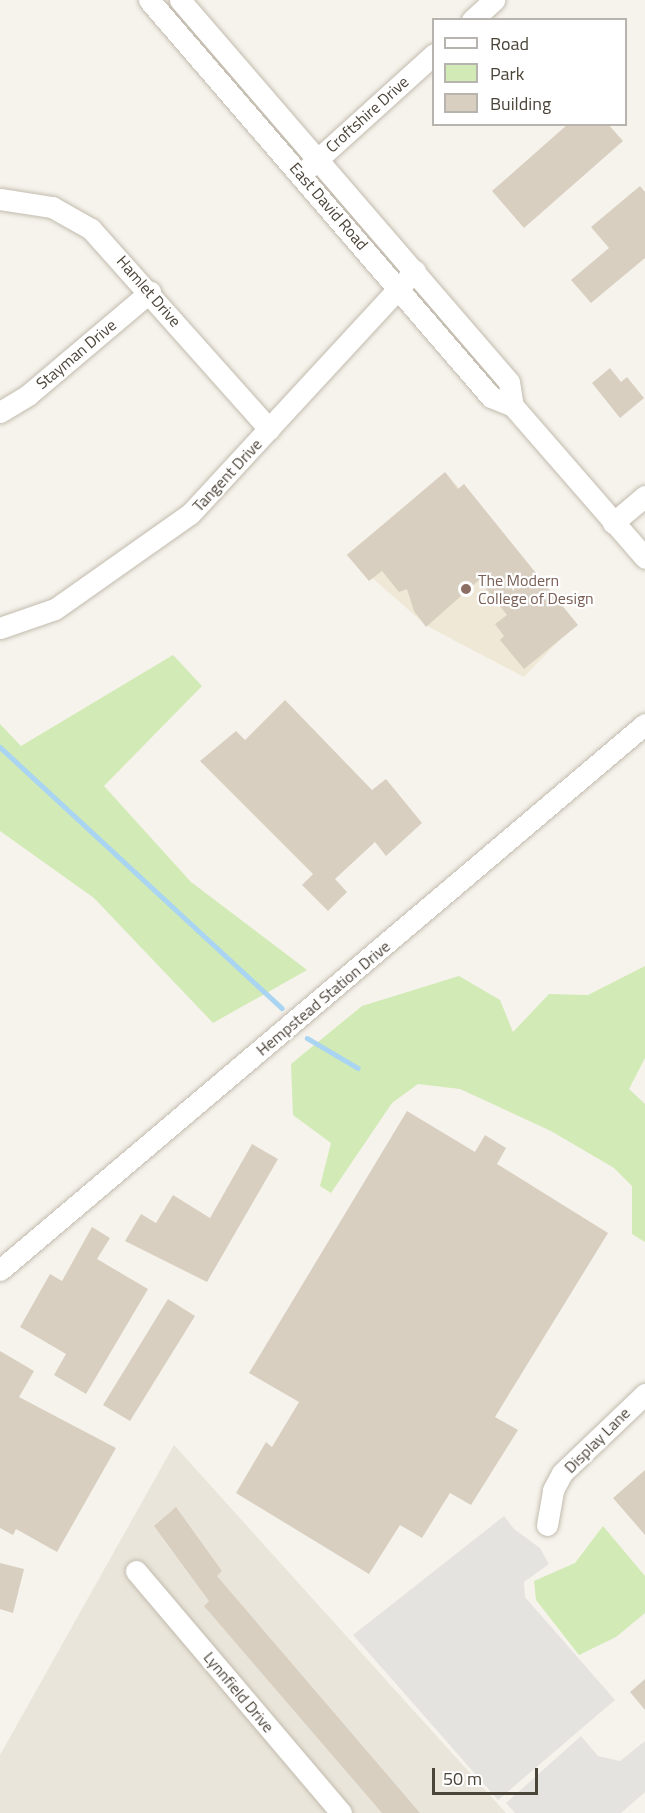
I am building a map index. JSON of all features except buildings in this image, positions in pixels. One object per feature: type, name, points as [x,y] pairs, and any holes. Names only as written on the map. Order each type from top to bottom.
[{"type":"street","name":"East David Road","points":[[148,0],[400,287],[491,397],[513,406],[645,558]]},
{"type":"street","name":"East David Road","points":[[180,0],[509,381],[513,406]]},
{"type":"street","points":[[474,18],[494,0]]},
{"type":"street","name":"Croftshire Drive","points":[[301,175],[432,56]]},
{"type":"street","name":"Hamlet Drive","points":[[0,199],[35,202],[77,219],[109,245],[269,429]]},
{"type":"street","name":"Tangent Drive","points":[[0,628],[56,609],[165,536],[269,429],[415,270]]},
{"type":"street","name":"Stayman Drive","points":[[0,412],[28,395],[150,292]]},
{"type":"street","points":[[613,523],[645,496]]},
{"type":"street","name":"Hempstead Station Drive","points":[[0,1270],[645,724]]},
{"type":"street","name":"Display Lane","points":[[547,1524],[553,1490],[562,1473],[645,1394]]},
{"type":"street","name":"Lynnfield Drive","points":[[136,1571],[341,1813]]},
{"type":"shaded area","name":"The Modern College of Design","points":[[446,473],[576,623],[524,677],[427,626],[346,555]]},
{"type":"shaded area","points":[[174,1445],[506,1813],[0,1813],[0,1755]]},
{"type":"shaded area","points":[[504,1516],[514,1529],[540,1548],[549,1564],[524,1582],[525,1597],[615,1700],[498,1800],[353,1635]]},
{"type":"shaded area","points":[[581,1736],[598,1756],[620,1761],[645,1741],[645,1792],[621,1813],[515,1813],[506,1803]]},
{"type":"green space","points":[[173,655],[202,686],[104,786],[191,882],[307,970],[213,1023],[94,898],[0,831],[0,724],[21,746]]},
{"type":"green space","points":[[645,966],[645,1058],[629,1089],[645,1104],[645,1242],[632,1234],[632,1186],[614,1168],[551,1131],[460,1089],[418,1084],[392,1103],[331,1193],[320,1186],[331,1143],[293,1115],[291,1064],[362,1006],[459,976],[500,1000],[513,1032],[549,994],[588,995]]},
{"type":"green space","points":[[603,1526],[645,1576],[645,1613],[616,1637],[579,1655],[536,1600],[534,1581],[575,1563]]},
{"type":"waterway","points":[[0,747],[282,1008]]},
{"type":"waterway","points":[[307,1038],[358,1068]]},
{"type":"place","name":"The Modern College of Design","points":[[466,589]]}]
